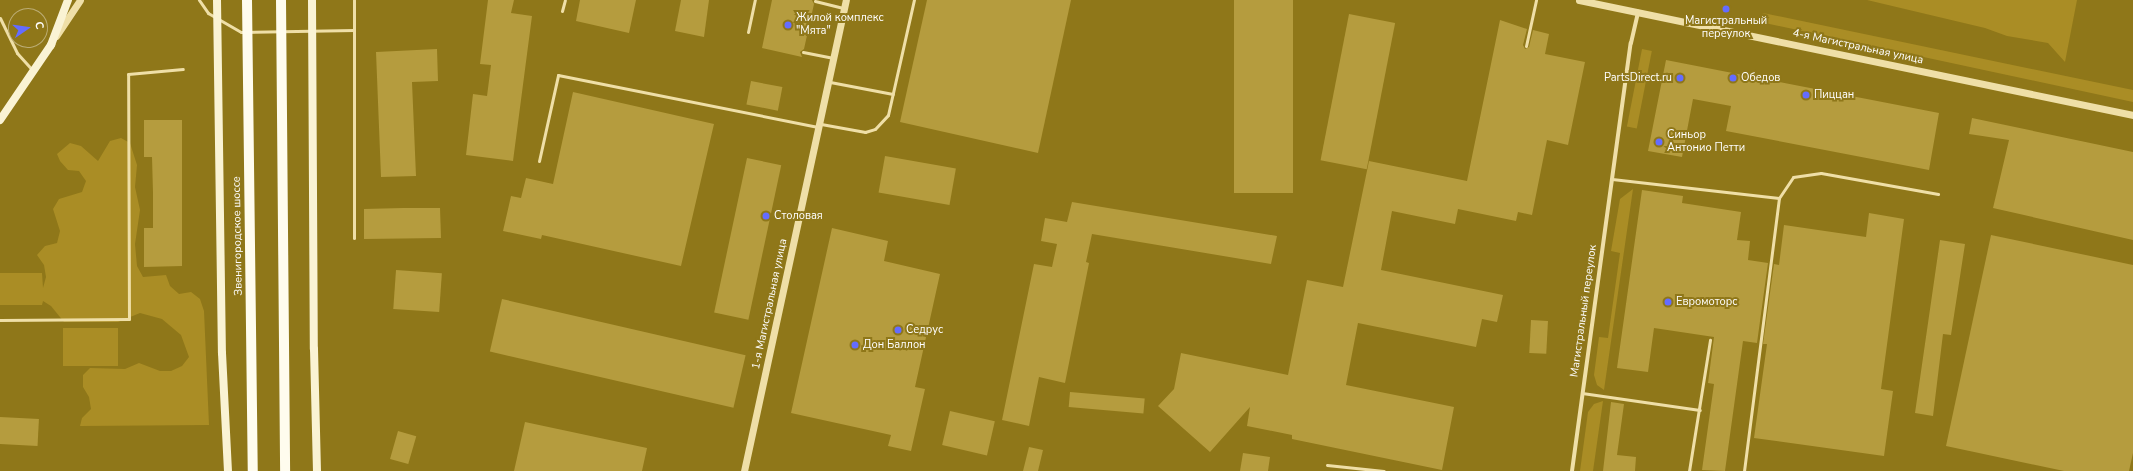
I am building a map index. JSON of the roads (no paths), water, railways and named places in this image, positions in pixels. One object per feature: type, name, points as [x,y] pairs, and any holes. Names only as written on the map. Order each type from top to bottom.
[{"type":"main road","points":[[0,120],[51,45],[68,0]]},
{"type":"main road","points":[[217,0],[222,352],[228,471]]},
{"type":"main road","name":"Звенигородское шоссе","points":[[247,0],[252,471]]},
{"type":"main road","points":[[281,0],[285,471]]},
{"type":"main road","points":[[312,0],[314,349],[317,471]]},
{"type":"street","points":[[51,45],[80,0]]},
{"type":"street","name":"4-я Магистральная улица","points":[[1579,0],[2133,115]]},
{"type":"street","name":"1-я Магистральная улица","points":[[744,471],[830,82],[845,4]]},
{"type":"street","name":"Магистральный переулок","points":[[1572,471],[1630,42],[1638,12]]},
{"type":"lane","points":[[199,0],[208,13],[241,32],[354,30]]},
{"type":"lane","points":[[354,0],[354,238]]},
{"type":"lane","points":[[562,11],[565,0]]},
{"type":"lane","points":[[748,32],[755,0]]},
{"type":"lane","points":[[538,160],[558,75],[820,125],[865,132],[875,129],[888,115],[914,0]]},
{"type":"lane","points":[[1526,46],[1536,0]]},
{"type":"lane","points":[[815,1],[845,4]]},
{"type":"lane","points":[[0,18],[17,53],[34,72]]},
{"type":"lane","points":[[803,52],[834,58]]},
{"type":"lane","points":[[0,320],[129,320],[128,74],[183,69]]},
{"type":"lane","points":[[830,82],[893,94]]},
{"type":"lane","points":[[1744,471],[1779,198],[1793,178],[1820,173],[1938,194]]},
{"type":"lane","points":[[1612,179],[1779,198]]},
{"type":"lane","points":[[1689,471],[1700,410],[1710,340]]},
{"type":"lane","points":[[1582,393],[1700,410]]},
{"type":"lane","points":[[1327,465],[1384,471]]},
{"type":"place","name":"Магистральный переулок","points":[[1726,9]]},
{"type":"place","name":"Жилой комплекс \"Мята\"","points":[[788,25]]},
{"type":"place","name":"PartsDirect.ru","points":[[1680,78]]},
{"type":"place","name":"Обедов","points":[[1733,78]]},
{"type":"place","name":"Пиццан","points":[[1806,95]]},
{"type":"place","name":"Синьор Антонио Петти","points":[[1659,142]]},
{"type":"place","name":"Столовая","points":[[766,216]]},
{"type":"place","name":"Евромоторс","points":[[1668,302]]},
{"type":"place","name":"Седрус","points":[[898,330]]},
{"type":"place","name":"Дон Баллон","points":[[855,345]]}]
